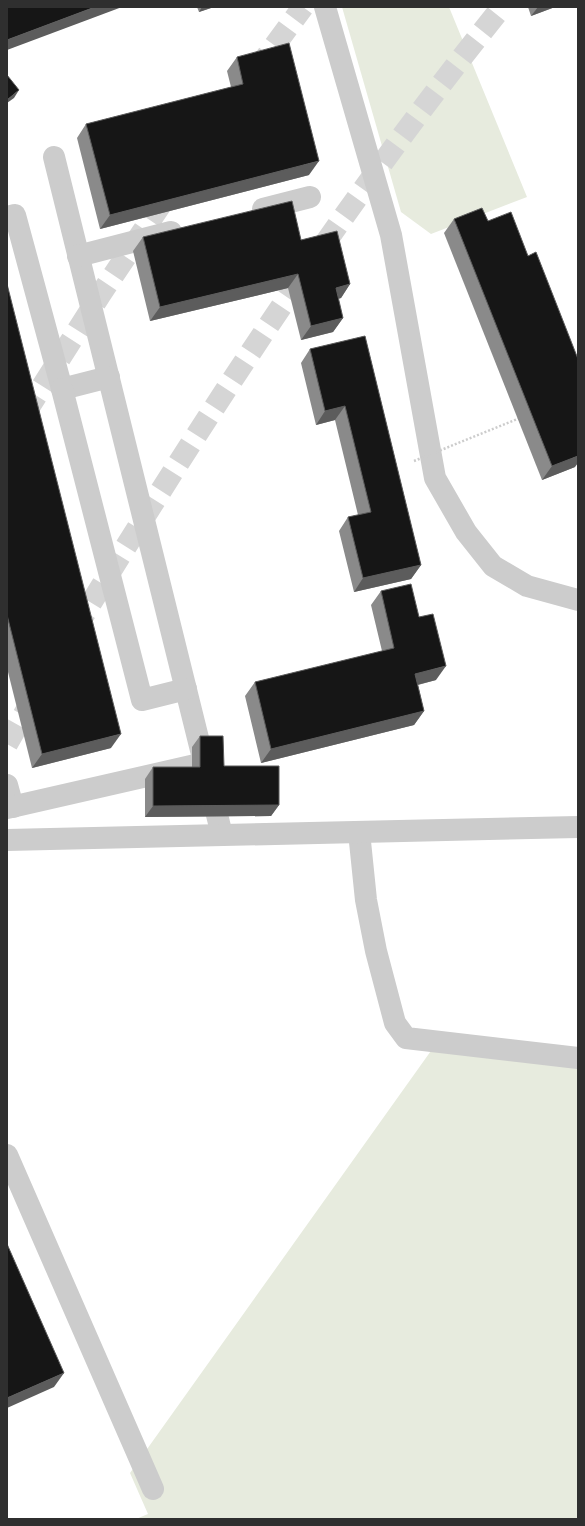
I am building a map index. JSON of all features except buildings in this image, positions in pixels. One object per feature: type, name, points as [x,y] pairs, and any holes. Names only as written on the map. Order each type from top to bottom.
[{"type":"street","points":[[325,7],[391,235],[435,478],[466,532],[493,566],[527,586],[578,600]]},
{"type":"street","points":[[54,157],[222,835]]},
{"type":"street","points":[[240,215],[310,197]]},
{"type":"street","points":[[7,217],[15,215],[62,389],[142,700],[186,689]]},
{"type":"street","points":[[78,256],[186,228]]},
{"type":"street","points":[[62,389],[109,377]]},
{"type":"street","points":[[7,785],[10,808],[204,763]]},
{"type":"street","points":[[7,840],[578,827]]},
{"type":"street","points":[[359,832],[366,900],[376,951],[395,1023],[406,1038],[578,1058]]},
{"type":"street","points":[[7,1155],[153,1489]]},
{"type":"path","points":[[414,461],[522,417]]},
{"type":"shaded area","points":[[342,7],[449,7],[527,197],[431,234],[401,212]]},
{"type":"shaded area","points":[[433,1048],[578,1067],[578,1519],[136,1519],[148,1514],[130,1473]]},
{"type":"tunnel","points":[[255,72],[303,7]]},
{"type":"tunnel","points":[[74,631],[225,391],[331,234],[386,157],[502,7]]},
{"type":"tunnel","points":[[7,442],[100,295],[170,191]]},
{"type":"tunnel","points":[[7,744],[35,695]]}]
